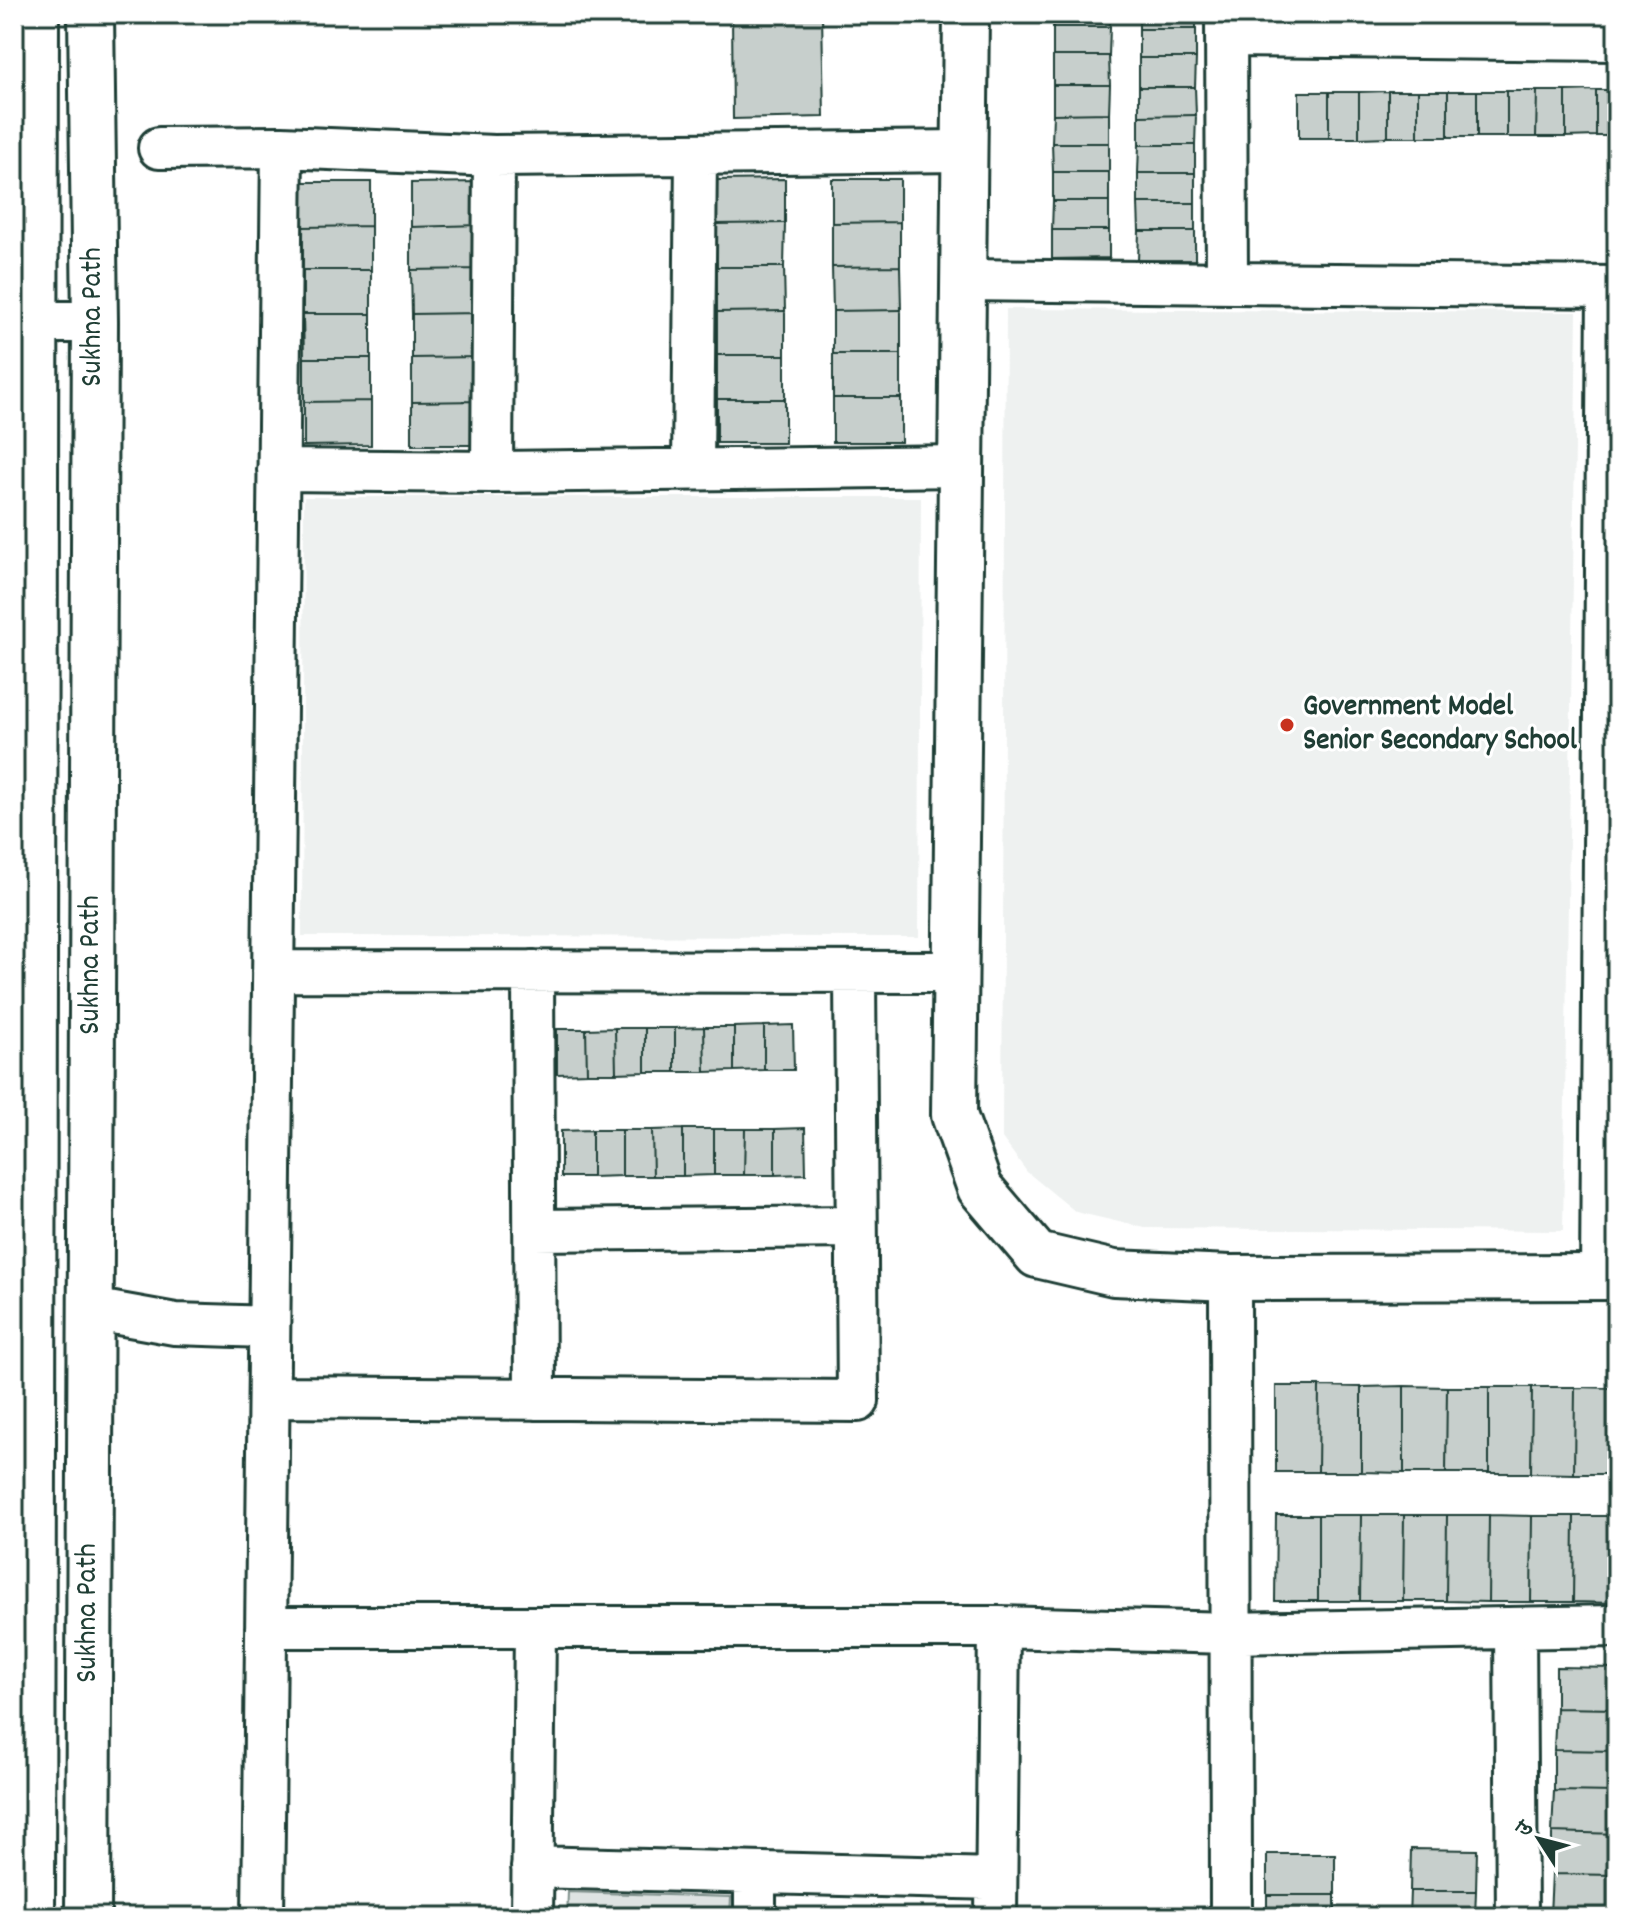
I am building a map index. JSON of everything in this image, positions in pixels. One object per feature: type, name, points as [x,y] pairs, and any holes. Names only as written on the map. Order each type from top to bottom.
[{"type":"main road","name":"Sukhna Path","points":[[32,1917],[25,322],[36,14]]},
{"type":"main road","name":"Sukhna Path","points":[[88,1917],[95,322],[91,14]]},
{"type":"main road","points":[[966,14],[954,1115],[980,1188],[1037,1255],[1114,1273],[1230,1278],[1609,1277]]},
{"type":"street","points":[[1227,283],[1226,25],[1474,26],[1617,40]]},
{"type":"street","points":[[159,148],[282,147],[494,156],[964,151]]},
{"type":"street","points":[[263,1917],[282,147]]},
{"type":"street","points":[[693,469],[696,154]]},
{"type":"street","points":[[492,472],[494,156]]},
{"type":"street","points":[[963,280],[1612,287],[1609,1277]]},
{"type":"street","points":[[25,322],[95,322]]},
{"type":"street","points":[[278,470],[492,472],[961,466]]},
{"type":"street","points":[[273,971],[956,972]]},
{"type":"street","points":[[533,971],[535,1399]]},
{"type":"street","points":[[269,1397],[858,1401],[855,972]]},
{"type":"street","points":[[534,1230],[856,1227]]},
{"type":"street","points":[[1230,1278],[1231,1917]]},
{"type":"street","points":[[91,1309],[175,1324],[269,1327]]},
{"type":"street","points":[[266,1627],[999,1627],[1231,1633],[1617,1626]]},
{"type":"street","points":[[532,1867],[755,1873],[996,1898],[999,1627]]},
{"type":"street","points":[[532,1917],[535,1628]]},
{"type":"street","points":[[1515,1628],[1517,1917]]},
{"type":"street","points":[[755,1873],[755,1917]]},
{"type":"shaded area","name":"Government Model Senior Secondary School","points":[[1006,309],[1577,312],[1563,1231],[1145,1228],[1076,1212],[1027,1172],[1002,1138]]},
{"type":"shaded area","points":[[304,497],[921,497],[919,937],[302,936]]},
{"type":"shaded area","points":[[568,1892],[731,1897],[730,1917],[567,1917]]},
{"type":"building","points":[[732,14],[822,14],[824,117],[733,119]]},
{"type":"building","points":[[1053,14],[1110,14],[1110,27],[1053,27]]},
{"type":"building","points":[[1139,14],[1196,14],[1196,29],[1139,29]]},
{"type":"building","points":[[1053,27],[1110,27],[1109,56],[1053,56]]},
{"type":"building","points":[[1139,29],[1196,29],[1196,58],[1139,58]]},
{"type":"building","points":[[1053,56],[1109,56],[1110,85],[1053,85]]},
{"type":"building","points":[[1139,58],[1196,58],[1195,87],[1139,87]]},
{"type":"building","points":[[1053,85],[1110,85],[1109,113],[1053,114]]},
{"type":"building","points":[[1139,87],[1195,87],[1196,115],[1139,116]]},
{"type":"building","points":[[1596,90],[1617,90],[1617,136],[1596,136]]},
{"type":"building","points":[[1596,90],[1596,136],[1566,137],[1566,91]]},
{"type":"building","points":[[1388,91],[1418,91],[1418,137],[1388,137]]},
{"type":"building","points":[[1388,91],[1388,137],[1359,138],[1359,92]]},
{"type":"building","points":[[1418,91],[1448,91],[1448,137],[1418,137]]},
{"type":"building","points":[[1448,91],[1477,91],[1477,137],[1448,137]]},
{"type":"building","points":[[1477,91],[1507,91],[1507,137],[1477,137]]},
{"type":"building","points":[[1507,91],[1537,91],[1536,137],[1507,137]]},
{"type":"building","points":[[1537,91],[1566,91],[1566,137],[1536,137]]},
{"type":"building","points":[[1299,92],[1329,92],[1329,138],[1299,138]]},
{"type":"building","points":[[1329,92],[1359,92],[1359,138],[1329,138]]},
{"type":"building","points":[[1109,113],[1109,143],[1052,143],[1053,114]]},
{"type":"building","points":[[1196,115],[1195,145],[1139,145],[1139,116]]},
{"type":"building","points":[[1052,143],[1109,143],[1109,172],[1053,172]]},
{"type":"building","points":[[1139,145],[1195,145],[1195,173],[1138,173]]},
{"type":"building","points":[[1053,172],[1109,172],[1109,201],[1053,201]]},
{"type":"building","points":[[1138,173],[1195,173],[1195,203],[1138,203]]},
{"type":"building","points":[[785,179],[785,223],[717,224],[717,180]]},
{"type":"building","points":[[832,179],[900,179],[900,222],[832,223]]},
{"type":"building","points":[[303,182],[371,182],[371,226],[303,227]]},
{"type":"building","points":[[479,182],[479,225],[411,227],[411,183]]},
{"type":"building","points":[[1053,201],[1109,201],[1109,230],[1052,230]]},
{"type":"building","points":[[1138,203],[1195,203],[1195,231],[1139,231]]},
{"type":"building","points":[[900,222],[900,266],[832,267],[832,223]]},
{"type":"building","points":[[785,223],[784,267],[717,267],[717,224]]},
{"type":"building","points":[[479,225],[479,269],[411,270],[411,227]]},
{"type":"building","points":[[371,226],[371,270],[303,270],[303,227]]},
{"type":"building","points":[[1052,230],[1109,230],[1109,258],[1052,259]]},
{"type":"building","points":[[1139,231],[1195,231],[1195,260],[1138,261]]},
{"type":"building","points":[[900,266],[901,310],[833,311],[832,267]]},
{"type":"building","points":[[717,267],[784,267],[785,311],[717,312]]},
{"type":"building","points":[[479,269],[479,313],[412,314],[411,270]]},
{"type":"building","points":[[303,270],[371,270],[371,314],[303,314]]},
{"type":"building","points":[[901,310],[901,354],[833,354],[833,311]]},
{"type":"building","points":[[785,311],[785,355],[717,355],[717,312]]},
{"type":"building","points":[[479,313],[480,357],[412,358],[412,314]]},
{"type":"building","points":[[303,314],[371,314],[371,358],[304,358]]},
{"type":"building","points":[[833,354],[901,354],[901,398],[833,398]]},
{"type":"building","points":[[717,355],[785,355],[785,399],[717,399]]},
{"type":"building","points":[[480,357],[480,401],[412,402],[412,358]]},
{"type":"building","points":[[304,358],[371,358],[371,401],[304,402]]},
{"type":"building","points":[[833,398],[901,398],[901,442],[833,442]]},
{"type":"building","points":[[717,399],[785,399],[785,443],[717,443]]},
{"type":"building","points":[[371,401],[371,445],[304,446],[304,402]]},
{"type":"building","points":[[480,401],[480,445],[412,445],[412,402]]},
{"type":"building","points":[[793,1025],[794,1070],[764,1070],[764,1026]]},
{"type":"building","points":[[764,1026],[764,1070],[734,1071],[734,1027]]},
{"type":"building","points":[[704,1027],[734,1027],[734,1071],[705,1072]]},
{"type":"building","points":[[704,1027],[705,1072],[675,1072],[675,1028]]},
{"type":"building","points":[[615,1028],[645,1028],[645,1072],[616,1073]]},
{"type":"building","points":[[615,1028],[616,1073],[587,1073],[586,1029]]},
{"type":"building","points":[[645,1028],[675,1028],[675,1072],[645,1072]]},
{"type":"building","points":[[557,1029],[586,1029],[587,1073],[557,1074]]},
{"type":"building","points":[[805,1128],[806,1174],[775,1175],[775,1129]]},
{"type":"building","points":[[683,1129],[683,1176],[653,1176],[652,1130]]},
{"type":"building","points":[[683,1129],[714,1129],[714,1175],[683,1176]]},
{"type":"building","points":[[714,1129],[745,1129],[744,1175],[714,1175]]},
{"type":"building","points":[[745,1129],[775,1129],[775,1175],[744,1175]]},
{"type":"building","points":[[592,1130],[592,1177],[561,1177],[561,1131]]},
{"type":"building","points":[[592,1130],[622,1130],[622,1176],[592,1177]]},
{"type":"building","points":[[622,1130],[652,1130],[653,1176],[622,1176]]},
{"type":"building","points":[[1276,1386],[1319,1386],[1318,1472],[1276,1472]]},
{"type":"building","points":[[1319,1386],[1361,1387],[1361,1472],[1318,1472]]},
{"type":"building","points":[[1404,1386],[1447,1387],[1446,1473],[1404,1473]]},
{"type":"building","points":[[1404,1386],[1404,1473],[1361,1472],[1361,1387]]},
{"type":"building","points":[[1447,1387],[1489,1387],[1489,1473],[1446,1473]]},
{"type":"building","points":[[1489,1387],[1532,1387],[1531,1473],[1489,1473]]},
{"type":"building","points":[[1532,1387],[1575,1387],[1574,1474],[1531,1473]]},
{"type":"building","points":[[1575,1387],[1617,1388],[1617,1474],[1574,1474]]},
{"type":"building","points":[[1276,1515],[1318,1515],[1318,1601],[1275,1601]]},
{"type":"building","points":[[1318,1515],[1361,1515],[1360,1601],[1318,1601]]},
{"type":"building","points":[[1361,1515],[1404,1515],[1403,1601],[1360,1601]]},
{"type":"building","points":[[1404,1515],[1447,1515],[1446,1601],[1403,1601]]},
{"type":"building","points":[[1447,1515],[1489,1515],[1488,1602],[1446,1601]]},
{"type":"building","points":[[1489,1515],[1532,1516],[1531,1602],[1488,1602]]},
{"type":"building","points":[[1532,1516],[1574,1516],[1573,1602],[1531,1602]]},
{"type":"building","points":[[1574,1516],[1617,1516],[1616,1603],[1573,1602]]},
{"type":"building","points":[[1556,1667],[1617,1668],[1617,1709],[1556,1708]]},
{"type":"building","points":[[1556,1708],[1617,1709],[1617,1751],[1554,1750]]},
{"type":"building","points":[[1554,1750],[1617,1751],[1617,1792],[1554,1791]]},
{"type":"building","points":[[1554,1791],[1617,1792],[1617,1834],[1552,1832]]},
{"type":"building","points":[[1552,1832],[1617,1834],[1617,1875],[1552,1874]]},
{"type":"building","points":[[1411,1849],[1477,1850],[1476,1891],[1410,1891]]},
{"type":"building","points":[[1267,1854],[1335,1854],[1335,1895],[1267,1895]]},
{"type":"building","points":[[1552,1874],[1617,1875],[1617,1916],[1550,1915]]},
{"type":"building","points":[[1410,1891],[1476,1891],[1475,1917],[1409,1917]]},
{"type":"building","points":[[1267,1895],[1335,1895],[1335,1917],[1267,1917]]},
{"type":"building","points":[[1617,1916],[1617,1917],[1550,1917]]},
{"type":"place","name":"Government Model Senior Secondary School","points":[[1287,725]]}]
